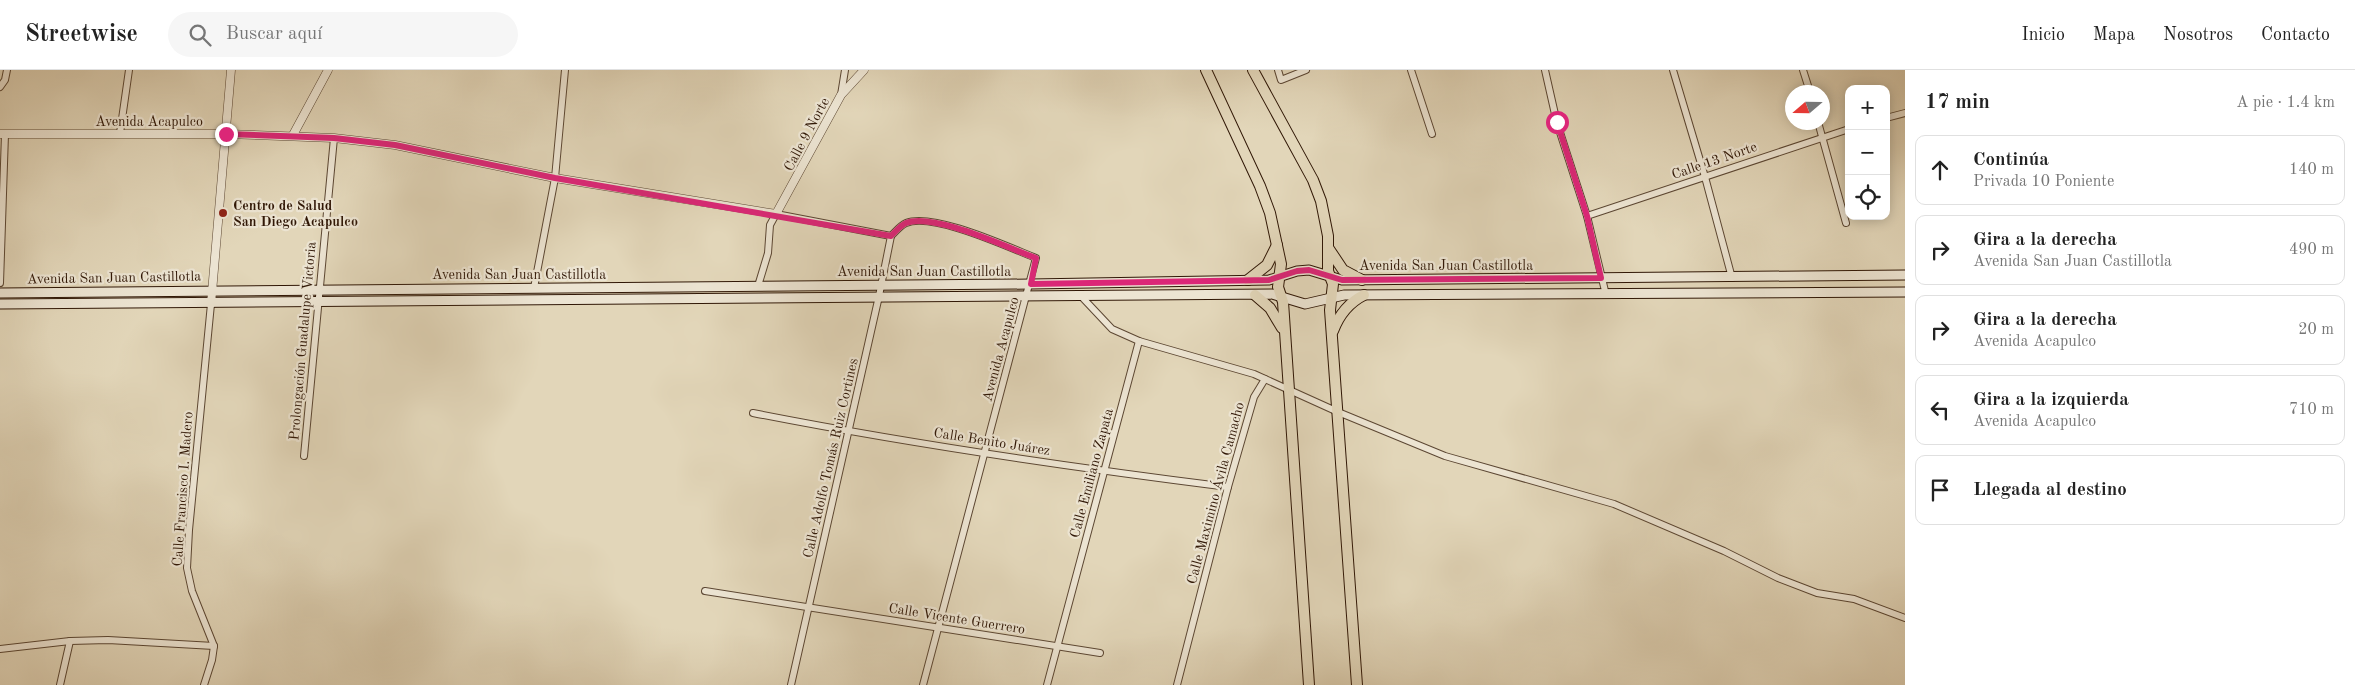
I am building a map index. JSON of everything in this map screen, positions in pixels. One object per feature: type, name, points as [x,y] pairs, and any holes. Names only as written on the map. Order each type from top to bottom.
[{"type":"highway","points":[[1206,70],[1260,186],[1270,213],[1281,264],[1281,277],[1278,287],[1282,296],[1309,685]]},
{"type":"highway","points":[[1254,70],[1313,180],[1321,201],[1329,249],[1328,268],[1334,288],[1331,297],[1332,335],[1357,685]]},
{"type":"highway","points":[[1248,280],[1267,265],[1277,244]]},
{"type":"highway","points":[[1329,249],[1343,270],[1362,280]]},
{"type":"highway","points":[[1254,295],[1274,313],[1282,328],[1285,344]]},
{"type":"highway","points":[[1332,335],[1343,311],[1352,302],[1364,295]]},
{"type":"main road","name":"Avenida San Juan Castillotla","points":[[0,292],[320,288],[1031,284],[1248,280],[1281,277],[1303,270],[1314,271],[1339,280],[1905,275]]},
{"type":"main road","name":"Avenida San Juan Castillotla","points":[[0,304],[211,304],[879,296],[1254,295],[1282,296],[1305,304],[1331,297],[1364,295],[1905,292]]},
{"type":"street","points":[[0,87],[5,80],[7,70]]},
{"type":"street","points":[[120,134],[129,70]]},
{"type":"street","name":"Calle Francisco I. Madero","points":[[214,646],[192,591],[187,568],[231,70]]},
{"type":"street","points":[[293,136],[328,70]]},
{"type":"street","points":[[534,288],[555,178],[565,70]]},
{"type":"street","points":[[841,94],[845,70]]},
{"type":"street","name":"Calle 9 Norte","points":[[776,214],[841,94],[864,70]]},
{"type":"street","points":[[1278,70],[1281,80],[1306,70]]},
{"type":"street","points":[[1411,70],[1432,134]]},
{"type":"street","points":[[1545,70],[1557,122],[1587,216],[1606,294]]},
{"type":"street","points":[[1672,70],[1705,176],[1732,278]]},
{"type":"street","points":[[1803,70],[1808,85]]},
{"type":"street","points":[[1890,117],[1905,113]]},
{"type":"street","points":[[1820,130],[1846,223]]},
{"type":"street","name":"Calle 13 Norte","points":[[1587,216],[1822,136],[1845,130]]},
{"type":"street","points":[[0,283],[2,134]]},
{"type":"street","name":"Avenida Acapulco","points":[[2,134],[226,134],[334,138],[395,145],[555,178],[776,214],[891,236],[906,223],[922,221],[944,223],[1036,258],[1031,284],[923,685]]},
{"type":"street","name":"Prolongación Guadalupe Victoria","points":[[304,456],[334,138]]},
{"type":"street","points":[[758,286],[768,253],[770,226],[776,214]]},
{"type":"street","name":"Calle Adolfo Tomás Ruiz Cortines","points":[[791,685],[891,236]]},
{"type":"street","points":[[1080,295],[1112,329],[1139,341],[1265,379],[1338,412],[1445,456],[1614,504],[1724,551],[1778,578],[1817,593],[1854,599],[1905,618]]},
{"type":"street","name":"Calle Emiliano Zapata","points":[[1047,685],[1139,341]]},
{"type":"street","name":"Calle Maximino Ávila Camacho","points":[[1177,685],[1228,487],[1254,397],[1265,379]]},
{"type":"street","name":"Calle Benito Juárez","points":[[753,413],[848,432],[1105,472],[1228,487]]},
{"type":"street","name":"Calle Vicente Guerrero","points":[[705,591],[1100,653]]},
{"type":"street","points":[[0,649],[70,641],[135,640],[214,646],[212,660],[204,685]]},
{"type":"street","points":[[60,685],[70,641]]},
{"type":"place","name":"Centro de Salud San Diego Acapulco","points":[[223,213]]},
{"type":"route","points":[[226,134],[334,138],[395,145],[555,178],[776,214],[891,236],[906,223],[922,221],[944,223],[1036,258],[1031,284],[1269,280],[1303,270],[1320,272],[1334,279],[1342,280],[1601,278],[1587,216],[1557,122]]}]
